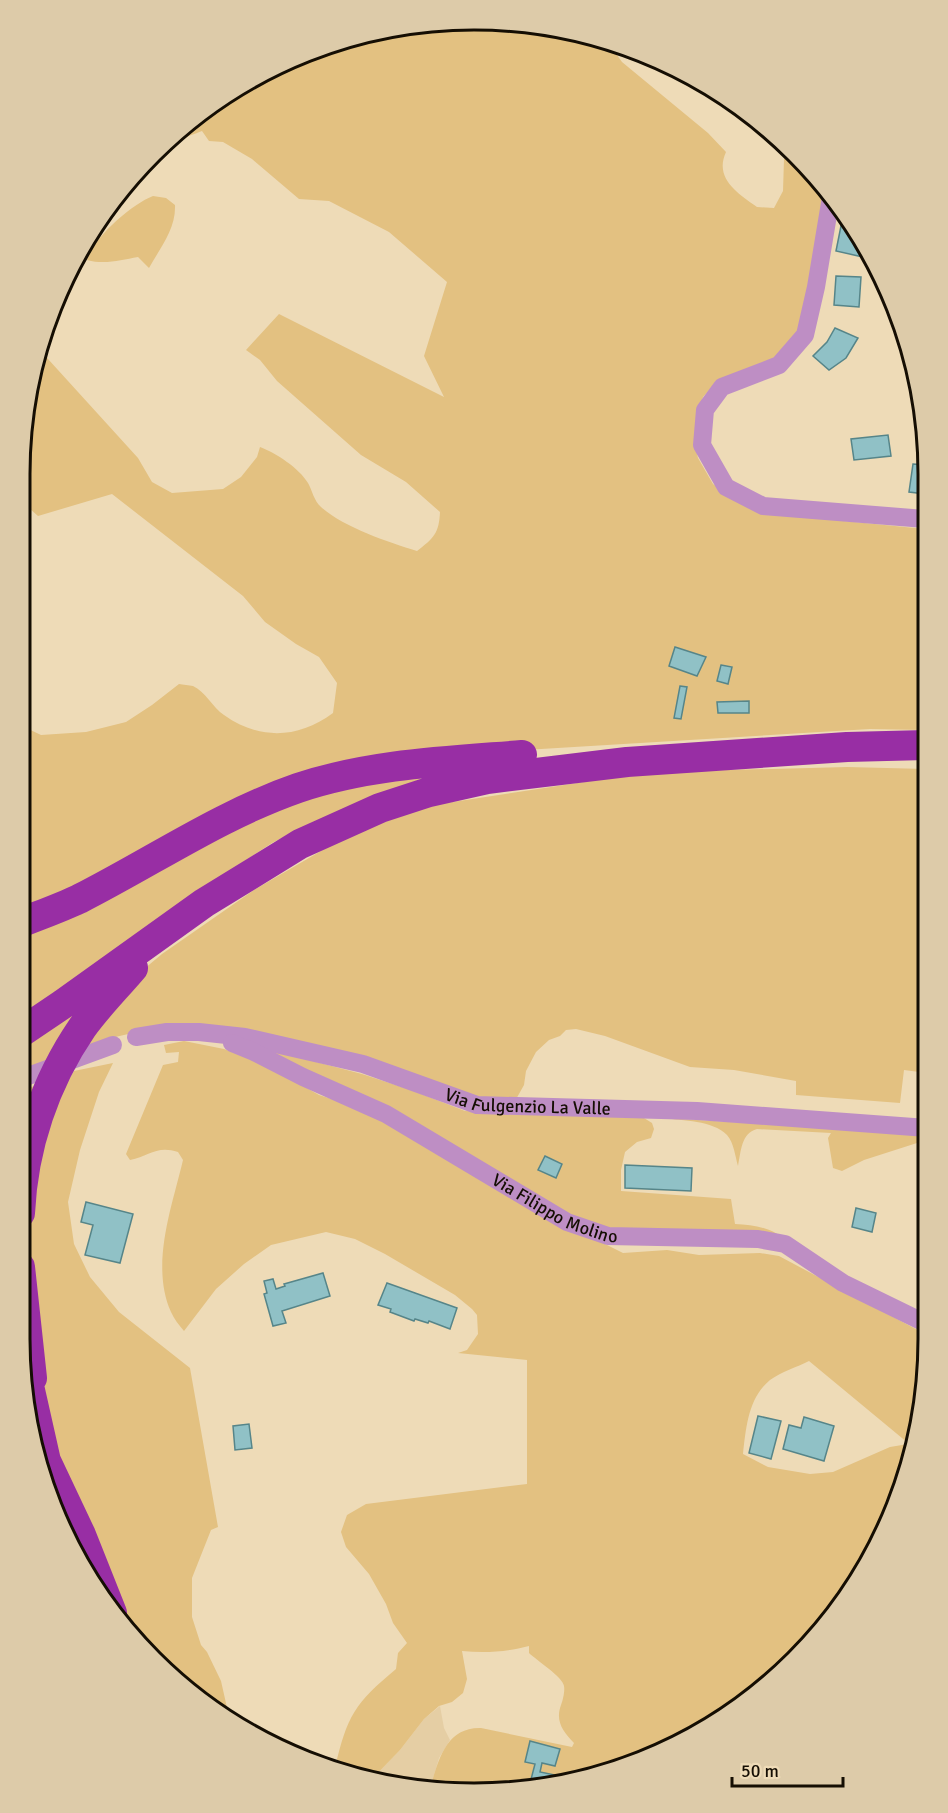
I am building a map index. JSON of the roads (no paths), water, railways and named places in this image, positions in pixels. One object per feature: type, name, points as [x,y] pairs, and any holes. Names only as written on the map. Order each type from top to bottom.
[{"type":"highway","points":[[30,1025],[204,903],[300,844],[380,808],[429,792],[487,779],[598,765],[847,747],[918,745]]},
{"type":"highway","points":[[847,747],[889,759],[918,761]]},
{"type":"highway","points":[[30,919],[77,900],[244,810],[298,788],[346,775],[404,765],[566,752],[678,758]]},
{"type":"highway","points":[[30,1142],[59,1066],[82,1029],[136,964],[150,941]]},
{"type":"highway","points":[[31,1369],[34,1399]]},
{"type":"highway","points":[[50,1469],[95,1571]]},
{"type":"street","points":[[829,208],[816,287],[805,335],[779,365],[722,387],[705,410],[702,445],[726,487],[763,506],[918,518]]},
{"type":"street","name":"Via Fulgenzio La Valle","points":[[136,1037],[167,1032],[199,1032],[245,1037],[363,1064],[477,1105],[697,1111],[918,1127]]},
{"type":"street","name":"Via Filippo Molino","points":[[199,1032],[254,1052],[386,1114],[567,1222],[608,1236],[758,1239],[784,1244],[843,1283],[918,1320]]},
{"type":"street","points":[[30,1076],[113,1045]]}]
